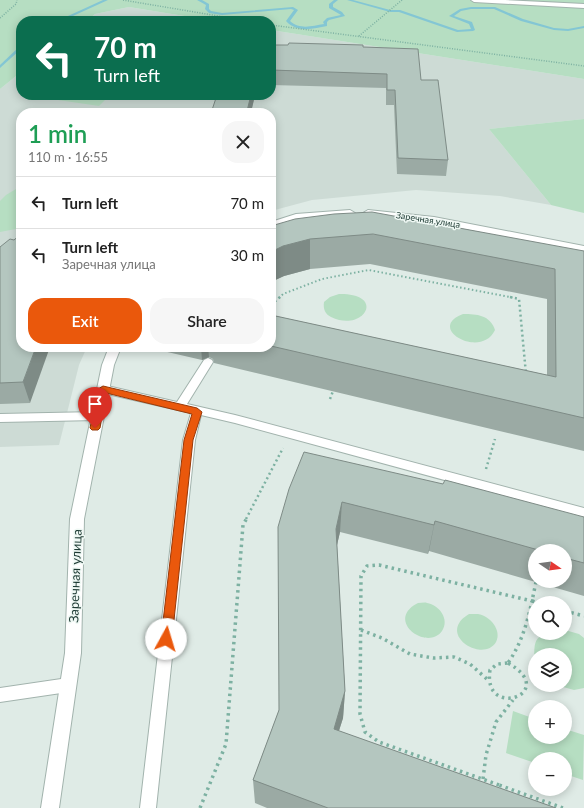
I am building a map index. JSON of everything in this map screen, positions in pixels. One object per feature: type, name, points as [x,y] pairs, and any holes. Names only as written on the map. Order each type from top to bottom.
[{"type":"street","name":"Заречная улица","points":[[276,224],[296,218],[331,214],[385,214],[434,220],[584,249]]},
{"type":"street","name":"Заречная улица","points":[[50,808],[73,653],[77,519],[108,365],[113,352]]},
{"type":"lane","points":[[474,0],[538,2],[584,6]]},
{"type":"lane","points":[[179,407],[208,362]]},
{"type":"lane","points":[[103,389],[197,412],[235,419],[584,513]]},
{"type":"lane","points":[[148,808],[189,440],[197,412]]},
{"type":"lane","points":[[0,418],[97,416]]},
{"type":"lane","points":[[0,696],[68,686]]},
{"type":"path","points":[[0,18],[16,4],[17,0]]},
{"type":"path","points":[[123,0],[218,16]]},
{"type":"path","points":[[359,37],[402,0]]},
{"type":"path","points":[[276,26],[584,66]]},
{"type":"path","points":[[276,301],[284,294],[322,279],[369,270],[519,299],[527,380]]},
{"type":"path","points":[[330,399],[333,391]]},
{"type":"path","points":[[200,808],[226,744],[243,525],[290,434]]},
{"type":"path","points":[[482,485],[495,439]]},
{"type":"path","points":[[528,600],[379,565],[367,566],[361,576],[360,714],[365,732],[379,742],[563,808]]},
{"type":"path","points":[[572,613],[584,616]]},
{"type":"path","points":[[508,663],[517,651],[525,632],[528,619]]},
{"type":"path","points":[[361,630],[382,638],[410,654],[433,658],[454,658],[470,664],[488,680],[492,691],[502,698],[514,699]]},
{"type":"path","points":[[483,780],[486,755],[496,722],[514,699],[522,695],[527,687],[523,672],[516,666],[508,663],[498,664],[490,670],[488,680]]},
{"type":"path","points":[[498,793],[499,785]]},
{"type":"shaded area","points":[[129,7],[184,16],[93,16],[95,14]]},
{"type":"shaded area","points":[[276,31],[584,79],[584,119],[489,129],[551,205],[500,196],[416,190],[312,200],[276,210],[276,108],[16,108],[16,352],[85,352],[79,365],[59,445],[0,447],[0,89],[16,76],[16,100],[276,100]]},
{"type":"green space","points":[[0,0],[584,0],[584,79],[276,31],[276,16],[184,16],[129,7],[95,14],[93,16],[16,16],[16,76],[0,89]]},
{"type":"green space","points":[[58,100],[105,100],[99,106]]},
{"type":"green space","points":[[584,119],[584,213],[551,205],[489,129]]},
{"type":"green space","points":[[16,189],[16,229],[0,232],[0,201]]},
{"type":"green space","points":[[339,294],[354,295],[363,299],[366,305],[365,311],[361,316],[353,320],[343,321],[327,314],[324,307],[324,302],[330,297]]},
{"type":"green space","points":[[463,314],[473,314],[486,318],[493,325],[495,330],[488,338],[479,342],[469,342],[460,338],[453,333],[450,327],[453,320]]},
{"type":"green space","points":[[418,603],[431,604],[442,613],[444,617],[445,622],[442,631],[435,637],[427,638],[419,636],[407,625],[405,618],[409,610]]},
{"type":"green space","points":[[469,614],[482,615],[494,624],[497,637],[496,642],[490,648],[482,650],[473,648],[465,644],[459,637],[457,630],[460,622]]},
{"type":"green space","points":[[572,632],[579,634],[584,638],[584,688],[572,689],[572,648],[535,648],[536,641],[572,640]]},
{"type":"green space","points":[[513,711],[528,716],[528,744],[572,744],[572,731],[584,735],[583,780],[572,776],[572,752],[528,752],[528,761],[506,753]]},
{"type":"building","points":[[289,43],[363,45],[363,47],[418,49],[421,80],[438,80],[448,160],[398,158],[395,90],[387,90],[387,74],[276,70],[276,45],[288,45]]},
{"type":"building","points":[[215,100],[250,100],[248,108],[213,108]]},
{"type":"building","points":[[372,212],[584,251],[584,418],[276,347],[276,316],[556,377],[555,269],[373,234],[310,239],[283,246],[276,250],[276,225],[295,219],[334,214]]},
{"type":"building","points":[[16,238],[16,352],[34,352],[23,382],[0,383],[0,247],[10,239],[14,240]]},
{"type":"building","points":[[304,452],[443,484],[445,480],[584,517],[584,563],[572,560],[572,544],[528,544],[528,547],[435,521],[434,525],[342,502],[336,529],[345,691],[334,729],[556,808],[328,808],[253,780],[279,710],[278,527],[289,489]]},
{"type":"waterway","points":[[70,16],[106,0]]},
{"type":"waterway","points":[[199,0],[208,5],[207,9],[210,12],[222,14],[292,8],[296,10],[288,21],[296,27],[301,28],[326,25],[325,22],[328,19],[343,16],[341,13],[331,8],[331,4],[336,0]]},
{"type":"waterway","points":[[349,0],[390,11],[399,11],[458,31],[473,30],[471,23],[451,16],[460,10],[471,8],[495,8],[522,20],[554,29],[568,30],[584,27]]},
{"type":"waterway","points":[[0,67],[16,52]]},
{"type":"route","points":[[95,428],[103,389],[197,412],[189,440],[166,639]]}]
